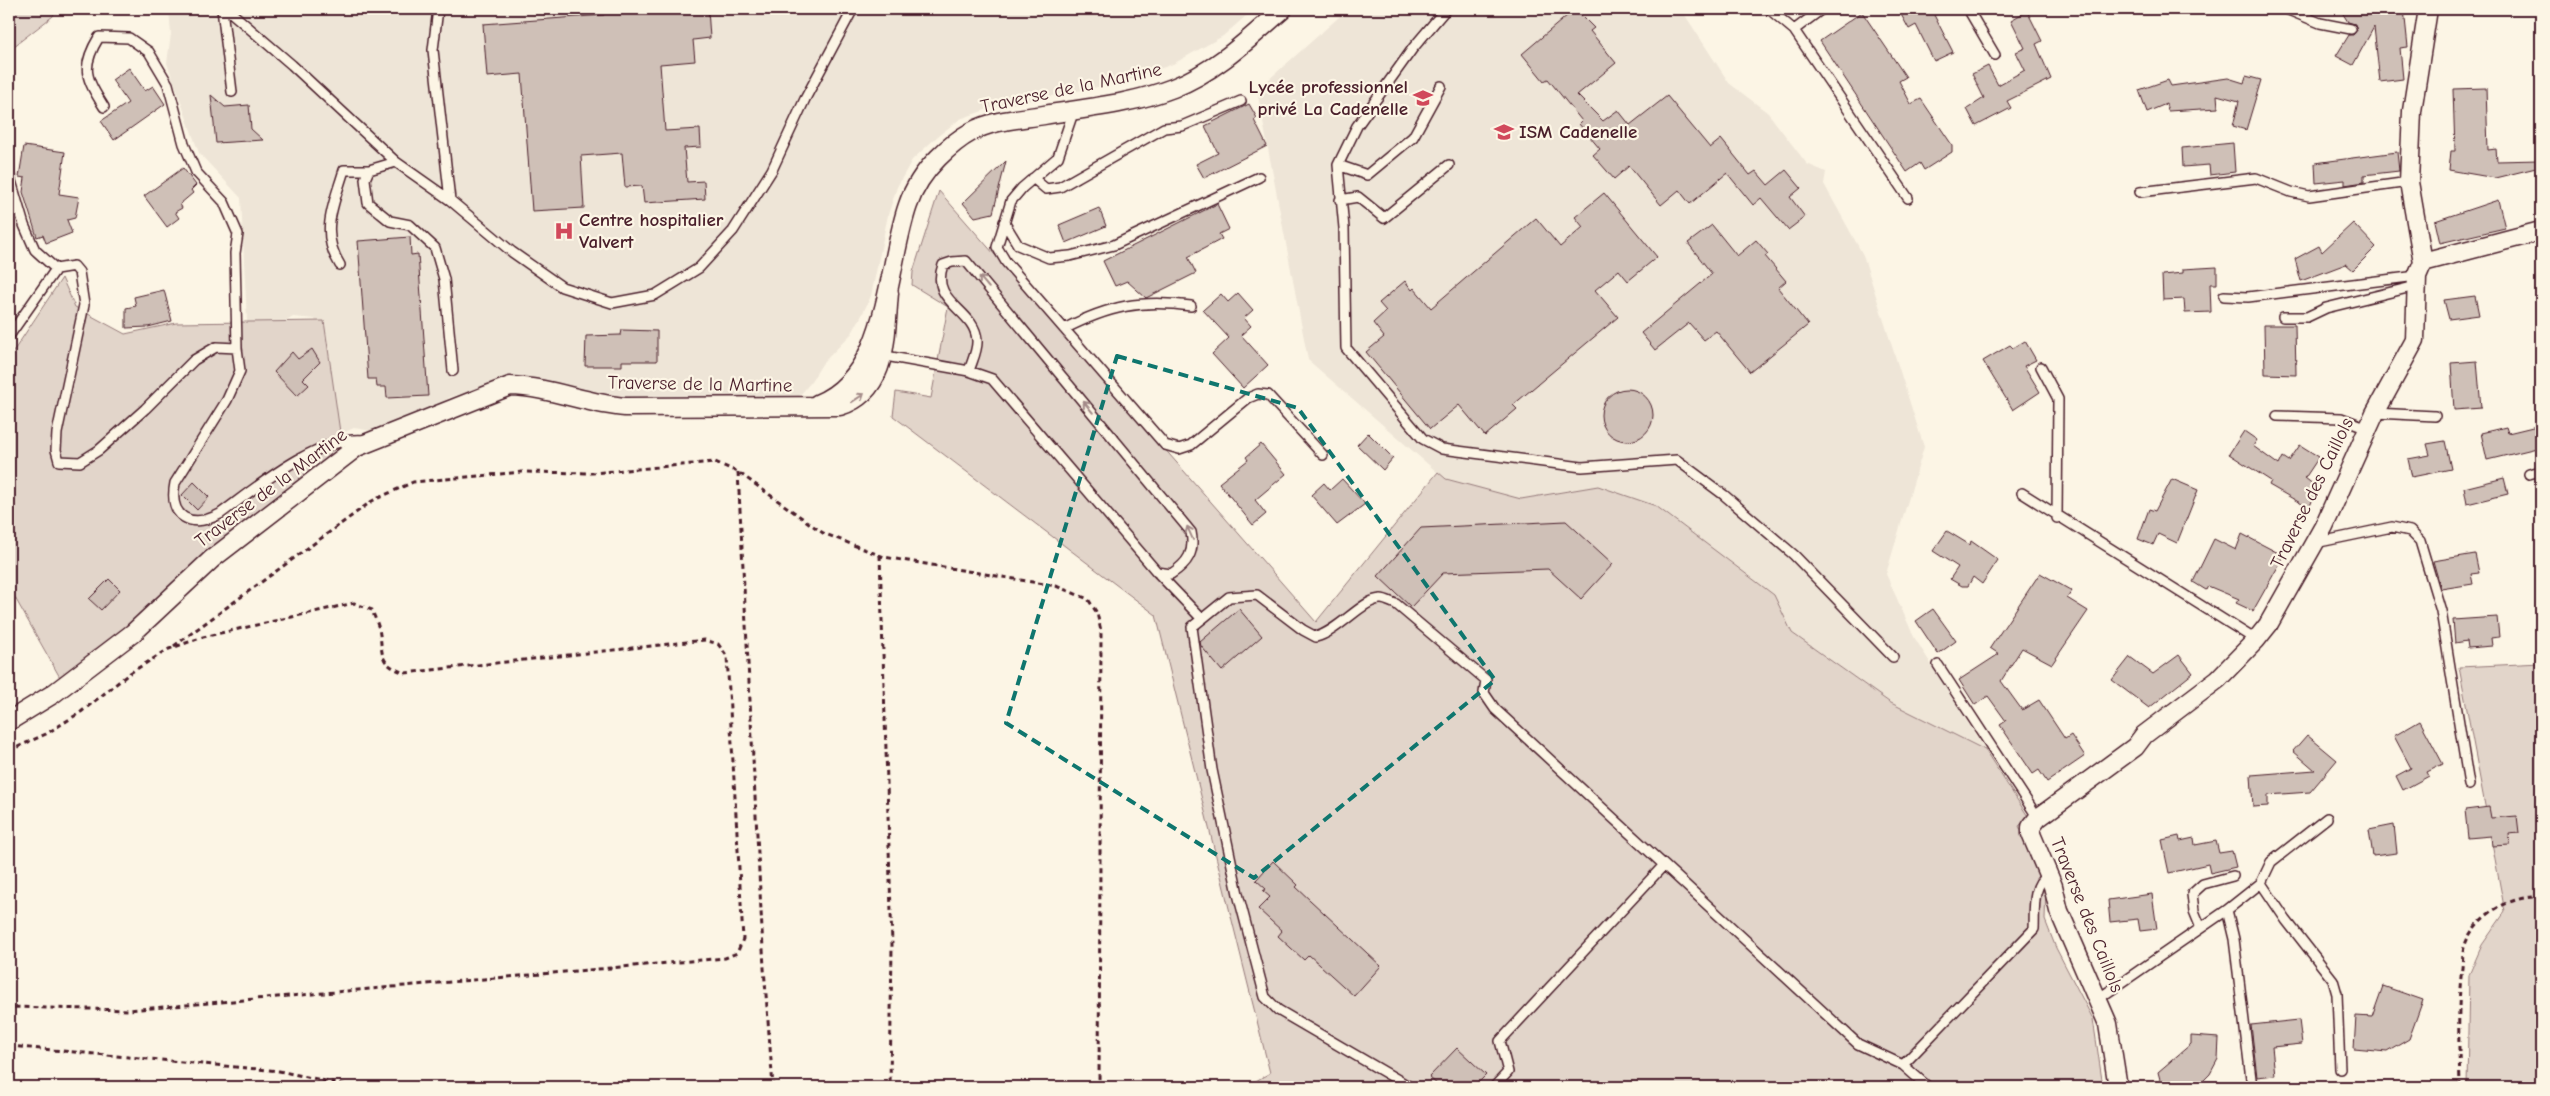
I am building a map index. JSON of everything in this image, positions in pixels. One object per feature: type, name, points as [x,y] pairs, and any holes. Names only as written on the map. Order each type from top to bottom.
[{"type":"street","name":"Traverse de la Martine","points":[[9,721],[53,694],[134,633],[212,558],[357,447],[371,440],[510,386],[534,386],[607,406],[625,407],[811,406],[832,398],[859,368],[875,354],[908,206],[924,173],[938,158],[970,132],[997,122],[1124,102],[1174,88],[1213,66],[1250,38],[1283,9]]},
{"type":"street","name":"Traverse des Caillols","points":[[2118,1087],[2108,1024],[2059,911],[2048,875],[2031,834],[2031,827],[2038,818],[2135,747],[2144,735],[2218,680],[2256,640],[2268,624],[2315,543],[2372,420],[2415,340],[2419,275],[2409,182],[2412,111],[2428,9]]},
{"type":"street","points":[[2419,275],[2541,231]]},
{"type":"lane","points":[[222,9],[232,92]]},
{"type":"lane","points":[[227,9],[292,65],[396,162],[450,200],[512,252],[562,286],[612,302],[655,295],[699,268],[733,231],[772,170],[805,99],[853,9]]},
{"type":"lane","points":[[438,9],[433,50],[450,200]]},
{"type":"lane","points":[[1446,9],[1413,48],[1357,126],[1338,165],[1344,228],[1346,348],[1423,439],[1442,449],[1582,467],[1677,460],[1724,496],[1794,555],[1893,657]]},
{"type":"lane","points":[[1769,9],[1794,30],[1908,198]]},
{"type":"lane","points":[[1794,30],[1822,9]]},
{"type":"lane","points":[[1968,9],[1995,55]]},
{"type":"lane","points":[[2286,9],[2320,23],[2351,29]]},
{"type":"lane","points":[[104,107],[89,82],[88,56],[99,38],[129,38],[149,52],[168,84],[184,144],[196,172],[224,202],[238,234],[235,254],[237,348],[240,371],[227,400],[175,483],[172,498],[177,513],[191,521],[206,520],[300,457],[353,439],[371,440]]},
{"type":"lane","points":[[1338,165],[1367,175],[1413,137],[1442,86]]},
{"type":"lane","points":[[1033,178],[1046,189],[1060,187],[1164,128],[1182,126],[1241,101]]},
{"type":"lane","points":[[1074,110],[1058,157],[1010,201],[997,247],[1006,262],[1166,445],[1179,449],[1191,445],[1248,398],[1258,394],[1268,395],[1323,455]]},
{"type":"lane","points":[[340,265],[332,251],[328,223],[344,170],[369,170],[396,162]]},
{"type":"lane","points":[[1340,200],[1358,197],[1384,218],[1450,165]]},
{"type":"lane","points":[[369,170],[365,178],[368,203],[390,221],[410,225],[435,248],[444,279],[453,371]]},
{"type":"lane","points":[[9,174],[24,226],[35,250],[56,269]]},
{"type":"lane","points":[[1004,222],[1018,245],[1048,258],[1070,256],[1114,244],[1258,177]]},
{"type":"lane","points":[[2140,192],[2256,178],[2291,192],[2309,196],[2409,182]]},
{"type":"lane","points":[[969,371],[977,340],[974,330],[941,289],[938,278],[943,265],[952,262],[966,261],[1191,532],[1194,546],[1186,564],[1171,574],[1157,572]]},
{"type":"lane","points":[[9,336],[56,269],[74,266],[78,272],[84,306],[57,433],[56,450],[59,461],[80,462],[99,450],[145,409],[194,360],[216,347],[237,348]]},
{"type":"lane","points":[[2224,296],[2248,297],[2419,275]]},
{"type":"lane","points":[[2283,317],[2314,316],[2326,308],[2419,275]]},
{"type":"lane","points":[[1064,329],[1091,315],[1140,302],[1192,306]]},
{"type":"lane","points":[[875,354],[969,371],[992,379],[1157,572],[1202,619]]},
{"type":"lane","points":[[2041,367],[2058,399],[2057,518]]},
{"type":"lane","points":[[2277,416],[2372,420],[2435,416]]},
{"type":"lane","points":[[2528,474],[2541,472]]},
{"type":"lane","points":[[2022,493],[2057,518],[2256,640]]},
{"type":"lane","points":[[2315,543],[2392,527],[2410,531],[2420,540],[2441,611],[2469,785]]},
{"type":"lane","points":[[1410,1087],[1278,1010],[1265,997],[1238,894],[1212,770],[1192,627],[1229,597],[1257,595],[1303,630],[1316,637],[1328,634],[1366,604],[1381,599],[1396,604],[1486,680],[1484,693],[1495,709],[1858,1044],[1903,1065],[1928,1087]]},
{"type":"lane","points":[[1938,665],[2038,818]]},
{"type":"lane","points":[[2098,999],[2227,910],[2261,883],[2271,862],[2327,818]]},
{"type":"lane","points":[[1494,1087],[1508,1072],[1500,1041],[1663,866]]},
{"type":"lane","points":[[1903,1065],[2034,929],[2037,888],[2042,879],[2048,875]]},
{"type":"lane","points":[[2201,928],[2194,912],[2192,894],[2202,884],[2232,876]]},
{"type":"lane","points":[[2261,883],[2286,920],[2333,980],[2337,994],[2340,1069]]},
{"type":"lane","points":[[2227,910],[2234,939],[2252,1087]]},
{"type":"path","points":[[9,751],[46,734],[81,712],[130,673],[169,649],[372,501],[412,482],[522,472],[592,473],[715,462],[738,472],[823,533],[880,555],[1056,586],[1088,599],[1097,613],[1101,631],[1099,1087]]},
{"type":"path","points":[[738,472],[764,968],[773,1087]]},
{"type":"path","points":[[880,555],[892,945],[890,1087]]},
{"type":"path","points":[[9,1007],[129,1010],[725,958],[736,952],[743,939],[726,656],[718,644],[704,640],[404,673],[390,668],[382,658],[379,629],[372,610],[354,602],[203,637],[169,649]]},
{"type":"path","points":[[2460,1087],[2458,995],[2465,944],[2480,919],[2502,904],[2532,896],[2541,897]]},
{"type":"path","points":[[9,1046],[279,1071],[354,1087]]},
{"type":"highlighted area","points":[[1117,356],[1298,408],[1495,680],[1254,878],[1006,723]]},
{"type":"shaded area","points":[[9,9],[56,9],[53,16],[9,50]]},
{"type":"shaded area","name":"Centre hospitalier Valvert","points":[[169,9],[1254,9],[1223,36],[1173,64],[1123,82],[991,108],[960,119],[938,136],[912,160],[897,187],[888,215],[871,296],[862,315],[852,333],[822,364],[811,382],[796,400],[623,401],[538,379],[509,380],[450,397],[430,411],[372,431],[354,428],[331,438],[315,319],[293,317],[268,332],[247,322],[241,198],[199,153],[167,63],[171,34]]},
{"type":"shaded area","points":[[1348,9],[1681,9],[1729,83],[1768,113],[1807,164],[1826,172],[1824,184],[1863,255],[1924,447],[1886,574],[1914,637],[1985,750],[1889,702],[1792,633],[1774,595],[1598,486],[1521,499],[1445,479],[1308,360],[1257,90]]},
{"type":"shaded area","points":[[939,191],[1316,622],[1438,472],[1446,479],[1521,499],[1598,486],[1656,506],[1774,595],[1792,633],[1889,702],[1985,750],[2029,818],[2019,826],[2046,887],[2045,920],[2056,948],[2093,1019],[2103,1087],[1245,1087],[1270,1073],[1156,615],[893,416],[896,392],[931,398],[948,307],[912,285],[913,272]]},
{"type":"shaded area","points":[[62,278],[75,307],[125,334],[176,323],[324,321],[340,432],[347,446],[119,639],[62,681],[14,596],[9,598],[9,358]]},
{"type":"shaded area","points":[[2541,663],[2541,1087],[2467,1087],[2469,975],[2482,945],[2505,912],[2459,667]]},
{"type":"building","points":[[604,9],[708,9],[710,38],[693,40],[695,61],[660,64],[665,131],[700,129],[701,147],[684,148],[687,182],[704,181],[705,199],[644,203],[642,186],[625,187],[622,153],[581,156],[584,208],[532,211],[522,74],[487,77],[483,24],[604,15]]},
{"type":"building","points":[[1575,9],[1594,28],[1590,31],[1616,63],[1577,95],[1603,121],[1618,110],[1630,125],[1667,96],[1710,148],[1721,139],[1750,175],[1756,171],[1768,185],[1786,170],[1801,188],[1790,197],[1805,217],[1788,230],[1761,198],[1753,205],[1727,173],[1690,204],[1679,190],[1661,205],[1629,166],[1614,179],[1593,155],[1600,149],[1579,124],[1582,121],[1548,79],[1544,81],[1522,54]]},
{"type":"building","points":[[1898,9],[1947,9],[1934,15],[1953,52],[1934,61],[1916,25],[1909,29]]},
{"type":"building","points":[[2340,9],[2404,9],[2408,47],[2400,48],[2403,79],[2380,82],[2374,27],[2353,65],[2336,56],[2349,35],[2353,35],[2357,30],[2355,24],[2348,22]]},
{"type":"building","points":[[2027,11],[2042,41],[2036,44],[2051,79],[2007,101],[2011,108],[1976,126],[1967,109],[1984,98],[1972,74],[1988,66],[1998,85],[2025,70],[2016,52],[2025,48],[2011,20]]},
{"type":"building","points":[[1862,12],[1906,77],[1899,81],[1911,104],[1921,99],[1952,145],[1952,152],[1924,170],[1920,163],[1907,172],[1820,41]]},
{"type":"building","points":[[129,68],[145,91],[153,86],[165,104],[114,140],[101,121],[128,103],[112,80]]},
{"type":"building","points":[[2246,76],[2261,80],[2246,130],[2233,126],[2239,101],[2217,95],[2218,108],[2168,111],[2166,104],[2147,112],[2139,90],[2168,80],[2171,86],[2228,78],[2244,83]]},
{"type":"building","points":[[2486,88],[2488,150],[2496,149],[2497,161],[2539,160],[2540,167],[2495,178],[2449,170],[2451,151],[2455,151],[2453,89]]},
{"type":"building","points":[[211,95],[225,107],[249,105],[251,129],[263,140],[216,143]]},
{"type":"building","points":[[1249,104],[1257,118],[1254,120],[1267,146],[1204,178],[1196,164],[1218,153],[1205,126]]},
{"type":"building","points":[[2233,143],[2235,172],[2210,175],[2209,165],[2183,167],[2182,148]]},
{"type":"building","points":[[24,146],[65,152],[59,194],[79,197],[75,218],[67,220],[72,233],[46,243],[43,235],[37,237],[23,192],[25,178],[19,177]]},
{"type":"building","points":[[2397,152],[2399,171],[2364,175],[2364,182],[2345,185],[2345,180],[2316,183],[2315,163]]},
{"type":"building","points":[[1006,161],[993,213],[975,217],[963,203]]},
{"type":"building","points":[[183,168],[196,185],[191,190],[193,193],[180,204],[182,208],[175,212],[179,218],[167,227],[144,196]]},
{"type":"building","points":[[1604,193],[1657,257],[1628,281],[1619,270],[1595,290],[1618,317],[1513,405],[1517,409],[1485,436],[1459,405],[1430,429],[1366,352],[1384,337],[1373,323],[1386,311],[1379,303],[1405,281],[1412,290],[1414,288],[1431,308],[1536,218],[1560,247],[1583,227],[1575,217]]},
{"type":"building","points":[[2498,200],[2505,228],[2440,243],[2435,221]]},
{"type":"building","points":[[1217,204],[1229,229],[1219,234],[1222,239],[1188,257],[1196,273],[1146,298],[1127,281],[1115,286],[1103,261]]},
{"type":"building","points":[[1099,208],[1106,226],[1066,243],[1059,225]]},
{"type":"building","points":[[2353,223],[2376,247],[2353,270],[2346,264],[2301,281],[2295,259],[2319,246],[2322,252]]},
{"type":"building","points":[[1712,225],[1737,256],[1756,240],[1768,254],[1765,256],[1786,281],[1778,288],[1808,325],[1750,372],[1716,331],[1704,340],[1689,323],[1655,350],[1641,333],[1712,274],[1688,243]]},
{"type":"building","points":[[410,237],[411,255],[418,254],[428,396],[387,398],[386,387],[377,387],[376,379],[368,379],[358,241]]},
{"type":"building","points":[[2217,267],[2217,284],[2210,284],[2211,312],[2185,313],[2184,299],[2163,300],[2162,275],[2183,273],[2183,269]]},
{"type":"building","points":[[164,290],[172,321],[148,327],[126,328],[126,308],[136,306],[134,297]]},
{"type":"building","points":[[1238,293],[1253,310],[1244,318],[1251,326],[1241,335],[1268,365],[1243,388],[1212,354],[1229,338],[1203,310],[1221,294],[1228,302]]},
{"type":"building","points":[[2475,296],[2479,315],[2449,319],[2444,300]]},
{"type":"building","points":[[2264,325],[2295,325],[2296,375],[2265,374]]},
{"type":"building","points":[[622,330],[657,331],[657,361],[622,361],[622,366],[585,366],[586,336],[621,335]]},
{"type":"building","points":[[2025,341],[2036,360],[2024,366],[2040,392],[2013,410],[1983,361],[2010,345],[2013,348]]},
{"type":"building","points":[[312,349],[320,362],[303,379],[309,385],[297,396],[274,372],[292,352],[298,359]]},
{"type":"building","points":[[2477,361],[2481,408],[2454,410],[2451,363]]},
{"type":"building","points":[[1627,389],[1641,393],[1649,401],[1653,415],[1649,429],[1641,437],[1627,441],[1613,437],[1605,429],[1601,415],[1605,401],[1613,393]]},
{"type":"building","points":[[2541,425],[2541,447],[2487,460],[2481,433],[2506,427],[2508,433]]},
{"type":"building","points":[[2244,431],[2257,440],[2253,446],[2279,465],[2283,457],[2289,461],[2300,445],[2319,457],[2305,478],[2318,488],[2309,508],[2269,485],[2271,481],[2229,454]]},
{"type":"building","points":[[1368,433],[1393,458],[1383,470],[1357,445]]},
{"type":"building","points":[[2445,441],[2451,469],[2412,477],[2408,459],[2430,455],[2427,444]]},
{"type":"building","points":[[1261,444],[1286,474],[1255,500],[1266,514],[1253,525],[1219,483],[1248,460],[1246,457]]},
{"type":"building","points":[[2504,478],[2508,494],[2467,504],[2464,488]]},
{"type":"building","points":[[1342,479],[1365,504],[1337,525],[1311,495],[1324,483],[1330,490]]},
{"type":"building","points":[[2172,479],[2198,490],[2177,543],[2158,534],[2153,545],[2138,539],[2149,509],[2155,511]]},
{"type":"building","points":[[194,482],[209,497],[197,510],[182,495]]},
{"type":"building","points":[[1566,521],[1613,564],[1581,599],[1548,569],[1443,573],[1411,607],[1378,576],[1421,528]]},
{"type":"building","points":[[1947,531],[1970,545],[1971,541],[1998,560],[1982,584],[1973,577],[1968,586],[1962,586],[1950,579],[1958,567],[1933,551]]},
{"type":"building","points":[[2242,534],[2284,556],[2253,611],[2236,603],[2239,599],[2208,586],[2206,590],[2193,582],[2214,539],[2236,550]]},
{"type":"building","points":[[2475,554],[2479,573],[2471,574],[2473,584],[2441,589],[2433,561]]},
{"type":"building","points":[[2040,573],[2072,591],[2067,598],[2088,611],[2052,664],[2022,648],[2001,681],[2022,710],[2039,700],[2065,739],[2071,735],[2085,756],[2047,782],[2039,770],[2033,774],[2000,725],[2006,721],[1988,696],[1975,705],[1959,680],[1999,654],[1990,648]]},
{"type":"building","points":[[109,579],[120,590],[101,610],[89,599]]},
{"type":"building","points":[[1239,609],[1262,636],[1222,671],[1201,646],[1200,642]]},
{"type":"building","points":[[1933,609],[1956,641],[1938,654],[1916,621]]},
{"type":"building","points":[[2497,617],[2499,637],[2491,638],[2492,646],[2468,648],[2467,641],[2455,643],[2453,620]]},
{"type":"building","points":[[2179,655],[2193,673],[2149,708],[2112,680],[2130,657],[2153,674]]},
{"type":"building","points":[[2420,721],[2443,764],[2427,772],[2429,776],[2403,790],[2396,776],[2411,768],[2394,736]]},
{"type":"building","points":[[2307,735],[2337,760],[2310,792],[2268,795],[2268,806],[2253,807],[2251,775],[2315,770],[2293,751]]},
{"type":"building","points":[[2489,807],[2491,818],[2517,816],[2519,833],[2509,834],[2510,845],[2492,846],[2491,836],[2468,838],[2465,810]]},
{"type":"building","points":[[2394,825],[2397,853],[2373,856],[2369,830]]},
{"type":"building","points":[[2179,836],[2180,841],[2194,838],[2195,845],[2216,841],[2219,853],[2232,851],[2236,867],[2210,873],[2208,864],[2169,873],[2162,840]]},
{"type":"building","points":[[1273,861],[1298,885],[1296,887],[1381,966],[1354,996],[1309,955],[1304,960],[1278,936],[1282,931],[1258,909],[1270,897],[1263,891],[1266,889],[1256,880]]},
{"type":"building","points":[[2152,894],[2157,929],[2140,931],[2138,919],[2110,922],[2108,900]]},
{"type":"building","points":[[2383,986],[2423,1000],[2409,1039],[2387,1052],[2354,1049],[2356,1016],[2372,1017]]},
{"type":"building","points":[[2299,1020],[2302,1044],[2272,1047],[2275,1075],[2257,1077],[2251,1025]]},
{"type":"building","points":[[2191,1036],[2219,1038],[2218,1059],[2210,1074],[2197,1087],[2162,1087],[2158,1072],[2191,1044]]},
{"type":"building","points":[[1457,1048],[1486,1075],[1474,1087],[1440,1087],[1429,1077]]},
{"type":"place","name":"Lycée professionnel privé La Cadenelle","points":[[1423,98]]},
{"type":"place","name":"ISM Cadenelle","points":[[1504,132]]},
{"type":"place","name":"Centre hospitalier Valvert","points":[[564,231]]}]
